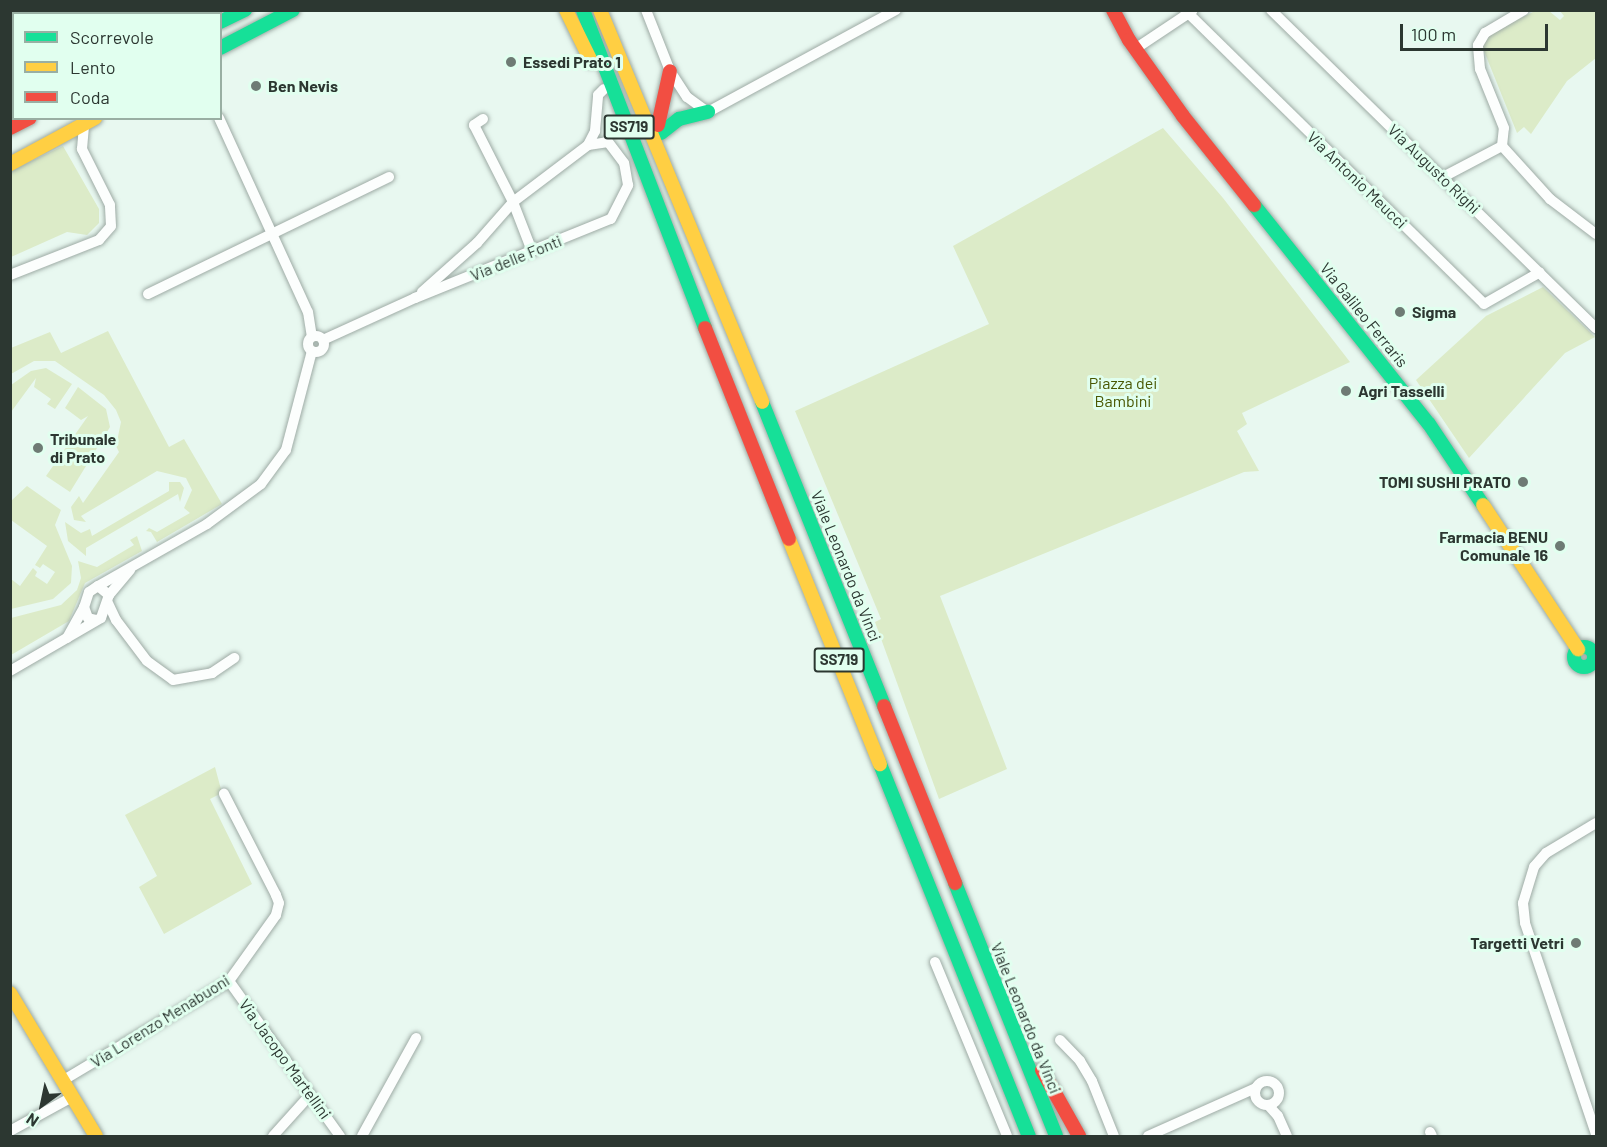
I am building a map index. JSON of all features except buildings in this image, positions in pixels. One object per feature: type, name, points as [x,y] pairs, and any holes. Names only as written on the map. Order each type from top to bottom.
[{"type":"main road","points":[[222,21],[245,10]]},
{"type":"main road","points":[[222,37],[276,10]]},
{"type":"main road","points":[[222,47],[293,10]]},
{"type":"main road","points":[[566,10],[647,184]]},
{"type":"main road","name":"SS719","points":[[583,10],[623,108],[647,184],[1029,1137]]},
{"type":"main road","name":"Viale Leonardo da Vinci","points":[[600,10],[662,153],[1056,1137]]},
{"type":"main road","points":[[613,10],[660,129]]},
{"type":"main road","name":"Via Galileo Ferraris","points":[[1113,10],[1135,49],[1183,116],[1429,424],[1578,649],[1576,663],[1583,667],[1594,661]]},
{"type":"main road","points":[[662,153],[660,129],[670,71]]},
{"type":"main road","points":[[660,129],[679,119],[708,112]]},
{"type":"main road","points":[[10,128],[26,120]]},
{"type":"main road","points":[[10,164],[59,138],[85,120]]},
{"type":"main road","points":[[10,152],[85,120]]},
{"type":"main road","points":[[10,993],[96,1137]]},
{"type":"main road","points":[[1007,1014],[1079,1137]]},
{"type":"street","points":[[646,10],[670,71],[687,97],[708,112],[733,102],[896,10]]},
{"type":"street","name":"Via Augusto Righi","points":[[1271,10],[1596,328]]},
{"type":"street","points":[[1524,10],[1485,33],[1478,45],[1480,69],[1504,129],[1502,147],[1550,199],[1596,234]]},
{"type":"street","points":[[1135,49],[1188,12]]},
{"type":"street","name":"Via Antonio Meucci","points":[[1188,12],[1484,304],[1539,272]]},
{"type":"street","points":[[415,298],[477,243],[513,202],[588,145],[595,131],[598,95],[604,89]]},
{"type":"street","points":[[483,119],[474,125],[513,202],[532,252]]},
{"type":"street","points":[[10,275],[99,240],[111,226],[110,204],[82,148],[85,120]]},
{"type":"street","points":[[67,638],[84,607],[89,592],[234,507],[274,469],[286,450],[312,351],[308,345],[312,338],[308,312],[220,120]]},
{"type":"street","points":[[59,138],[82,148]]},
{"type":"street","name":"Via delle Fonti","points":[[312,351],[322,350],[323,340],[415,298],[611,219],[622,204],[628,186],[624,163],[608,142],[588,145]]},
{"type":"street","points":[[1443,177],[1502,147]]},
{"type":"street","points":[[148,294],[389,177]]},
{"type":"street","points":[[312,338],[323,340]]},
{"type":"street","points":[[10,671],[98,619],[109,599],[132,568]]},
{"type":"street","points":[[98,586],[109,599],[122,628],[147,661],[173,680],[212,674],[234,658]]},
{"type":"street","points":[[84,607],[88,618],[98,619],[122,628]]},
{"type":"street","name":"Via Lorenzo Menabuoni","points":[[62,1081],[229,981],[276,915],[279,903],[224,794]]},
{"type":"street","points":[[1591,1137],[1596,1134],[1525,923],[1523,903],[1534,867],[1546,853],[1596,823]]},
{"type":"street","points":[[935,962],[1007,1137]]},
{"type":"street","name":"Via Jacopo Martellini","points":[[229,981],[340,1137]]},
{"type":"street","points":[[362,1137],[416,1038]]},
{"type":"street","points":[[1060,1040],[1080,1061],[1092,1081],[1114,1137]]},
{"type":"street","points":[[1148,1137],[1232,1100],[1256,1093],[1266,1081],[1277,1086],[1277,1100],[1268,1105]]},
{"type":"street","points":[[1256,1093],[1278,1116],[1287,1137]]},
{"type":"street","points":[[273,1137],[310,1095]]},
{"type":"street","points":[[10,1131],[72,1097]]},
{"type":"green space","points":[[1535,11],[1549,11],[1560,20],[1564,16],[1560,11],[1596,11],[1596,58],[1567,81],[1531,134],[1524,127],[1517,133],[1482,46],[1490,34]]},
{"type":"green space","name":"Piazza dei Bambini","points":[[1163,128],[1223,198],[1350,362],[1242,413],[1247,424],[1237,431],[1259,471],[1244,472],[940,596],[1007,769],[939,799],[875,622],[881,619],[795,411],[989,324],[953,246]]},
{"type":"green space","points":[[63,146],[99,209],[99,223],[87,235],[67,232],[11,257],[11,171]]},
{"type":"green space","points":[[1543,287],[1595,337],[1565,353],[1469,458],[1416,380],[1486,316]]},
{"type":"green space","points":[[108,331],[169,447],[184,439],[222,504],[157,542],[151,532],[146,531],[149,528],[157,532],[190,513],[184,508],[192,490],[186,478],[157,471],[81,516],[86,522],[74,520],[71,507],[79,496],[83,503],[119,452],[116,446],[121,422],[116,410],[104,395],[55,361],[34,361],[11,374],[11,348],[50,332],[61,353]]},
{"type":"green space","points":[[46,368],[72,384],[55,409],[47,404],[51,399],[34,387],[36,378],[11,412],[11,385],[31,371]]},
{"type":"green space","points":[[78,387],[106,409],[110,427],[70,492],[46,476],[88,416],[81,420],[65,408]]},
{"type":"green space","points":[[169,482],[180,482],[184,488],[180,502],[178,494],[86,548],[86,556],[68,541],[65,522],[81,533],[90,529],[92,536],[169,491]]},
{"type":"green space","points":[[27,486],[61,510],[55,525],[72,566],[71,583],[53,599],[11,609],[11,579],[20,586],[33,568],[37,572],[35,576],[47,584],[55,572],[43,564],[40,568],[35,565],[47,546],[11,520],[11,501]]},
{"type":"green space","points":[[137,536],[142,551],[85,583],[69,621],[11,655],[11,618],[61,605],[77,590],[81,578],[78,561],[97,567],[134,545],[130,540]]},
{"type":"green space","points":[[215,767],[222,793],[210,799],[252,884],[164,934],[139,887],[157,876],[125,815]]},
{"type":"traffic: fast","points":[[222,21],[245,10]]},
{"type":"traffic: fast","points":[[222,47],[293,10]]},
{"type":"traffic: fast","points":[[583,10],[705,328]]},
{"type":"traffic: fast","points":[[661,133],[679,119],[708,112]]},
{"type":"traffic: fast","points":[[1254,205],[1429,424],[1483,505]]},
{"type":"traffic: fast","points":[[762,402],[884,706]]},
{"type":"traffic: fast","points":[[1584,647],[1591,650],[1594,657],[1591,664],[1584,667],[1577,664],[1574,657],[1577,650],[1584,647]]},
{"type":"traffic: fast","points":[[880,764],[1029,1136]]},
{"type":"traffic: fast","points":[[955,883],[1056,1136]]},
{"type":"traffic: slow","points":[[566,10],[591,61]]},
{"type":"traffic: slow","points":[[600,10],[762,402]]},
{"type":"traffic: slow","points":[[10,164],[91,120]]},
{"type":"traffic: slow","points":[[1483,505],[1578,649]]},
{"type":"traffic: slow","points":[[789,539],[880,764]]},
{"type":"traffic: slow","points":[[10,993],[96,1136]]},
{"type":"traffic: jam","points":[[1113,10],[1129,40],[1183,116],[1254,205]]},
{"type":"traffic: jam","points":[[658,125],[670,71]]},
{"type":"traffic: jam","points":[[10,128],[26,120]]},
{"type":"traffic: jam","points":[[705,328],[789,539]]},
{"type":"traffic: jam","points":[[884,706],[955,883]]},
{"type":"traffic: jam","points":[[1042,1070],[1079,1136]]},
{"type":"place","name":"Essedi Prato 1","points":[[511,62]]},
{"type":"place","name":"Ben Nevis","points":[[256,86]]},
{"type":"place","name":"Sigma","points":[[1400,312]]},
{"type":"place","name":"Agri Tasselli","points":[[1346,391]]},
{"type":"place","name":"Tribunale di Prato","points":[[38,448]]},
{"type":"place","name":"TOMI SUSHI PRATO","points":[[1523,482]]},
{"type":"place","name":"Farmacia BENU Comunale 16","points":[[1560,546]]},
{"type":"place","name":"Targetti Vetri","points":[[1576,943]]}]
